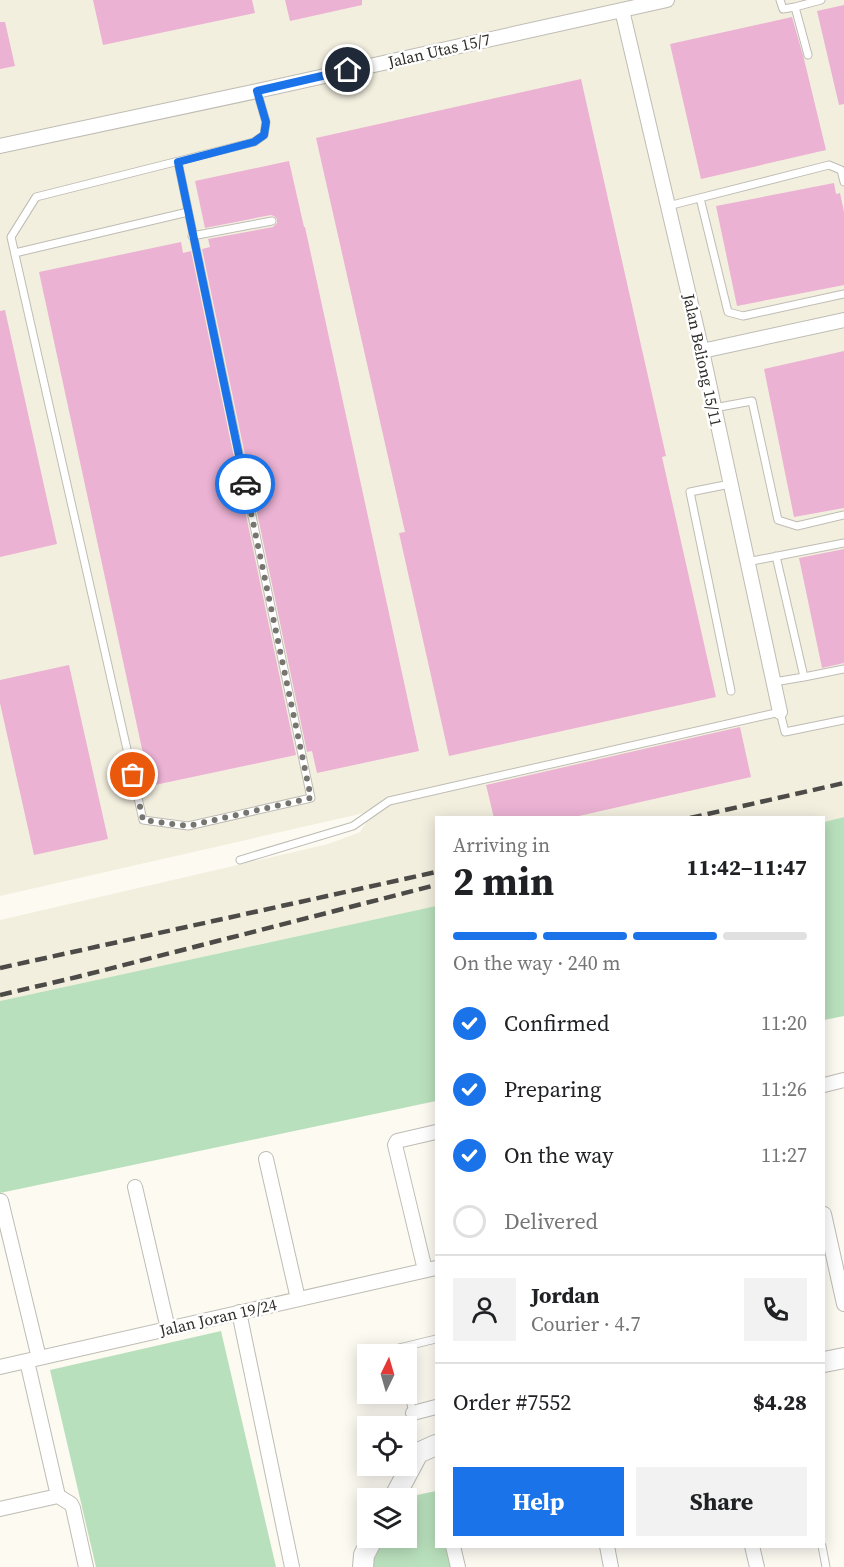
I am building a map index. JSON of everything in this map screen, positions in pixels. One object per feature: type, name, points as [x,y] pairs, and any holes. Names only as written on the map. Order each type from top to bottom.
[{"type":"street","name":"Jalan Utas 15/7","points":[[0,146],[667,0]]},
{"type":"street","name":"Jalan Beliong 15/11","points":[[622,10],[702,351],[780,712]]},
{"type":"street","points":[[702,351],[844,320]]},
{"type":"street","points":[[825,1084],[844,1080]]},
{"type":"street","points":[[431,1269],[395,1145],[397,1141],[435,1132]]},
{"type":"street","points":[[266,1159],[298,1299]]},
{"type":"street","points":[[135,1187],[168,1329]]},
{"type":"street","points":[[1,1201],[58,1496]]},
{"type":"street","points":[[825,1218],[844,1304]]},
{"type":"street","name":"Jalan Joran 19/24","points":[[0,1367],[431,1269]]},
{"type":"street","points":[[239,1312],[292,1567]]},
{"type":"street","points":[[825,1362],[844,1358]]},
{"type":"street","points":[[413,1413],[435,1407]]},
{"type":"street","points":[[399,1488],[418,1453],[435,1445]]},
{"type":"street","points":[[0,1509],[58,1496],[71,1504],[86,1567]]},
{"type":"street","points":[[363,1567],[364,1555],[368,1548]]},
{"type":"street","points":[[453,1548],[458,1567]]},
{"type":"street","points":[[607,1548],[611,1567]]},
{"type":"street","points":[[752,1548],[757,1567]]},
{"type":"lane","points":[[780,0],[783,9],[821,0]]},
{"type":"lane","points":[[795,7],[808,55]]},
{"type":"lane","points":[[178,162],[311,798],[188,826],[143,820],[12,237],[36,198],[254,142],[264,135],[266,122],[257,91]]},
{"type":"lane","points":[[668,206],[830,165],[841,170],[844,182]]},
{"type":"lane","points":[[700,198],[728,312],[742,316],[844,294]]},
{"type":"lane","points":[[15,253],[188,212]]},
{"type":"lane","points":[[192,236],[272,221]]},
{"type":"lane","points":[[714,408],[753,401],[778,520],[796,526],[844,515]]},
{"type":"lane","points":[[730,484],[690,492],[731,691]]},
{"type":"lane","points":[[747,562],[844,543]]},
{"type":"lane","points":[[776,556],[804,677]]},
{"type":"lane","points":[[774,682],[844,669]]},
{"type":"lane","points":[[240,860],[353,826],[389,801],[780,712],[785,732],[844,720]]},
{"type":"lane","points":[[415,1344],[435,1339]]},
{"type":"lane","points":[[411,1404],[413,1413]]},
{"type":"lane","points":[[822,1548],[826,1567]]},
{"type":"shaded area","points":[[0,0],[844,0],[844,817],[825,822],[825,816],[435,816],[435,906],[0,1001],[0,920],[328,844],[360,832],[373,811],[0,896]]},
{"type":"green space","points":[[844,817],[844,1016],[825,1020],[825,822]]},
{"type":"green space","points":[[435,906],[435,1101],[0,1193],[0,1001]]},
{"type":"green space","points":[[221,1331],[276,1567],[96,1567],[50,1370]]},
{"type":"green space","points":[[435,1491],[435,1548],[450,1548],[455,1567],[373,1567],[371,1556],[375,1548],[417,1548],[417,1495]]},
{"type":"building","points":[[93,0],[252,0],[255,13],[103,45]]},
{"type":"building","points":[[285,0],[362,0],[362,5],[290,21]]},
{"type":"building","points":[[844,5],[844,104],[839,105],[817,11]]},
{"type":"building","points":[[792,17],[826,150],[701,179],[670,44]]},
{"type":"building","points":[[0,22],[5,22],[15,66],[0,69]]},
{"type":"building","points":[[581,79],[666,456],[662,457],[716,697],[449,756],[399,533],[405,532],[316,138]]},
{"type":"building","points":[[289,161],[419,751],[317,773],[312,751],[307,752],[202,249],[210,247],[208,239],[273,227],[277,219],[271,215],[205,228],[195,181]]},
{"type":"building","points":[[834,183],[836,194],[840,193],[844,212],[844,285],[737,306],[716,206]]},
{"type":"building","points":[[181,242],[183,253],[191,251],[296,755],[150,786],[39,272]]},
{"type":"building","points":[[5,310],[57,544],[0,557],[0,311]]},
{"type":"building","points":[[844,351],[844,508],[794,517],[764,369]]},
{"type":"building","points":[[844,549],[844,663],[822,668],[799,558]]},
{"type":"building","points":[[69,665],[108,839],[34,855],[0,703],[0,680]]},
{"type":"building","points":[[740,727],[751,777],[579,816],[494,816],[486,785]]},
{"type":"railway","points":[[699,816],[844,783]]},
{"type":"railway","points":[[0,968],[435,872]]},
{"type":"railway","points":[[0,995],[435,885]]},
{"type":"way so far","points":[[133,775],[143,820],[188,826],[311,798],[245,484]]},
{"type":"route","points":[[245,484],[178,162],[254,142],[264,135],[266,122],[257,91],[348,70]]}]
